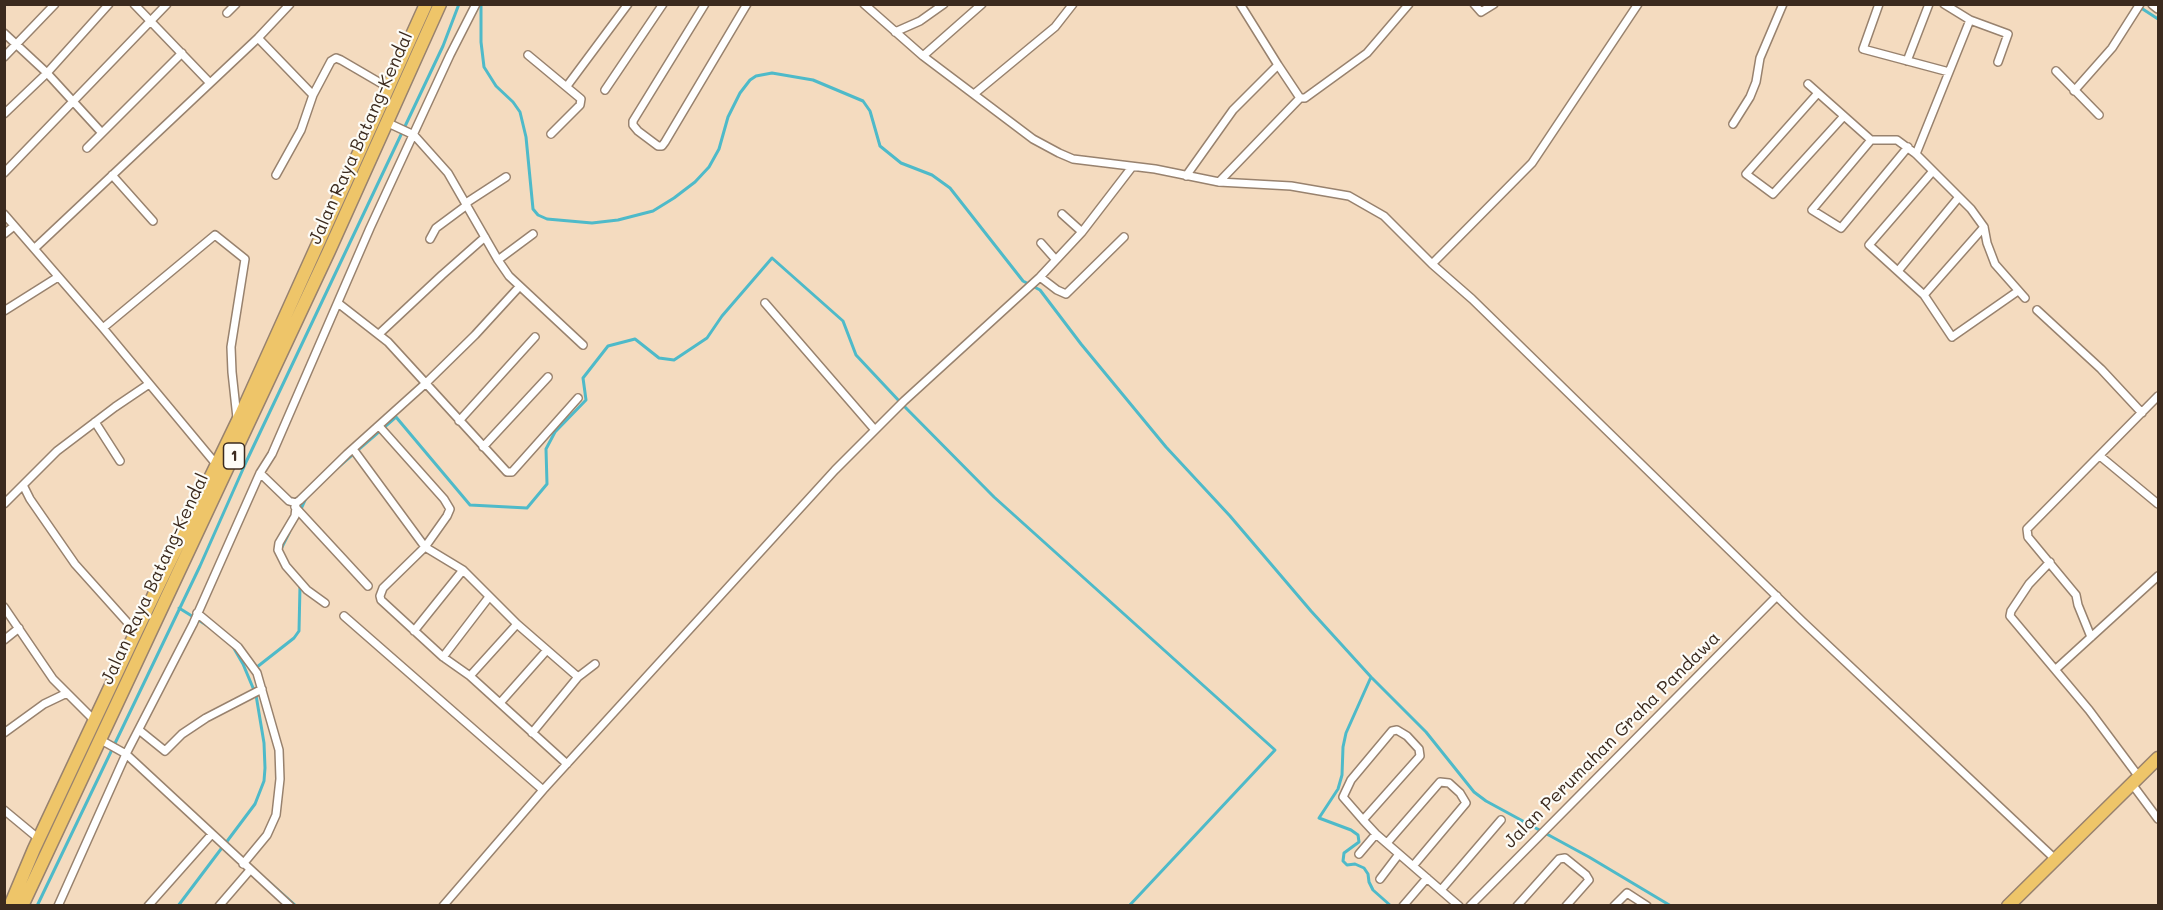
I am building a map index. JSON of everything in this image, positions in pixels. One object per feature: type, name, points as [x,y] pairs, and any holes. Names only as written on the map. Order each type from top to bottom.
[{"type":"highway","name":"Jalan Raya Batang-Kendal","points":[[10,906],[136,632],[238,420],[426,4]]},
{"type":"highway","name":"Jalan Raya Batang-Kendal","points":[[22,906],[103,741],[390,124],[440,4]]},
{"type":"highway","points":[[2008,906],[2054,858],[2158,758]]},
{"type":"street","points":[[4,57],[55,4]]},
{"type":"street","points":[[4,114],[47,73],[110,4]]},
{"type":"street","points":[[134,4],[210,83]]},
{"type":"street","points":[[4,173],[167,4]]},
{"type":"street","points":[[227,13],[236,4]]},
{"type":"street","points":[[34,248],[258,38],[290,4]]},
{"type":"street","points":[[567,86],[628,4]]},
{"type":"street","points":[[605,90],[663,4]]},
{"type":"street","points":[[705,4],[633,121],[638,131],[658,146],[662,146],[665,142],[747,4]]},
{"type":"street","points":[[864,4],[923,56],[1033,139],[1073,159],[1155,169],[1219,182],[1291,186],[1349,196],[1384,216],[1777,596],[2054,858]]},
{"type":"street","points":[[894,32],[920,21],[944,4]]},
{"type":"street","points":[[923,56],[982,4]]},
{"type":"street","points":[[974,94],[1055,27],[1073,4]]},
{"type":"street","points":[[1240,4],[1300,98]]},
{"type":"street","points":[[1219,182],[1300,98],[1305,98],[1367,53],[1409,4]]},
{"type":"street","points":[[1474,4],[1481,12],[1494,4]]},
{"type":"street","points":[[1432,264],[1532,163],[1638,4]]},
{"type":"street","points":[[1733,124],[1750,98],[1756,82],[1760,58],[1783,4]]},
{"type":"street","points":[[1880,4],[1863,49],[1949,72]]},
{"type":"street","points":[[1907,61],[1929,4]]},
{"type":"street","points":[[1944,4],[1970,20],[2008,34],[1998,62]]},
{"type":"street","points":[[2074,91],[2112,48],[2140,4]]},
{"type":"street","points":[[2153,4],[2158,8]]},
{"type":"street","points":[[58,906],[124,753],[139,730],[193,624],[260,473],[272,454],[412,134],[475,7]]},
{"type":"street","points":[[1916,154],[1970,20]]},
{"type":"street","points":[[4,33],[47,73],[102,133]]},
{"type":"street","points":[[258,38],[313,95]]},
{"type":"street","points":[[87,148],[182,53]]},
{"type":"street","points":[[528,55],[580,98],[581,103],[551,134]]},
{"type":"street","points":[[276,175],[301,130],[313,95],[331,61],[336,58],[389,88]]},
{"type":"street","points":[[1186,176],[1233,110],[1278,65]]},
{"type":"street","points":[[2056,71],[2099,115]]},
{"type":"street","points":[[1808,84],[1871,140],[1897,140],[1908,147],[1959,196],[1984,227],[1995,264],[2025,298]]},
{"type":"street","points":[[1818,93],[1746,174],[1773,195],[1844,116]]},
{"type":"street","points":[[390,124],[412,134],[448,173],[498,260],[519,287],[584,345]]},
{"type":"street","points":[[1871,140],[1812,210],[1841,228],[1908,147]]},
{"type":"street","points":[[443,906],[543,790],[835,470],[875,430],[1027,290],[1082,232],[1132,167]]},
{"type":"street","points":[[1933,171],[1869,244],[1924,295],[1952,337],[2018,291]]},
{"type":"street","points":[[112,175],[153,221]]},
{"type":"street","points":[[430,239],[436,228],[506,177]]},
{"type":"street","points":[[1898,271],[1959,196]]},
{"type":"street","points":[[4,214],[216,464]]},
{"type":"street","points":[[1062,214],[1082,232]]},
{"type":"street","points":[[4,234],[14,226]]},
{"type":"street","points":[[1924,295],[1984,227]]},
{"type":"street","points":[[498,260],[533,234]]},
{"type":"street","points":[[103,328],[215,235],[245,259],[231,347],[238,420]]},
{"type":"street","points":[[379,334],[485,237]]},
{"type":"street","points":[[1037,279],[1066,294],[1124,237]]},
{"type":"street","points":[[1041,243],[1056,260]]},
{"type":"street","points":[[4,311],[58,277]]},
{"type":"street","points":[[289,501],[296,503],[300,501],[426,383],[519,287]]},
{"type":"street","points":[[338,303],[379,334],[507,472],[512,472],[578,398]]},
{"type":"street","points":[[765,303],[875,430]]},
{"type":"street","points":[[2037,310],[2102,369],[2142,413]]},
{"type":"street","points":[[459,421],[535,338]]},
{"type":"street","points":[[483,447],[549,377]]},
{"type":"street","points":[[4,504],[57,451],[149,384]]},
{"type":"street","points":[[2091,637],[2076,595],[2028,537],[2027,529],[2158,396]]},
{"type":"street","points":[[95,422],[120,461]]},
{"type":"street","points":[[379,426],[450,509],[425,547],[383,588],[380,596],[383,603],[443,657],[470,676],[567,764]]},
{"type":"street","points":[[353,449],[425,547],[463,570],[517,624],[578,676]]},
{"type":"street","points":[[2100,456],[2158,504]]},
{"type":"street","points":[[260,473],[296,507],[368,586]]},
{"type":"street","points":[[22,485],[75,564],[136,632]]},
{"type":"street","points":[[296,507],[295,516],[279,543],[278,550],[286,566],[307,590],[325,603]]},
{"type":"street","points":[[2050,562],[2029,584],[2010,613],[2090,710],[2158,819]]},
{"type":"street","points":[[414,631],[463,570]]},
{"type":"street","points":[[2056,669],[2158,576]]},
{"type":"street","name":"Jalan Perumahan Graha Pandawa","points":[[1470,906],[1777,596]]},
{"type":"street","points":[[443,657],[489,597]]},
{"type":"street","points":[[4,607],[53,679],[95,721]]},
{"type":"street","points":[[197,614],[238,647],[257,673],[279,750],[280,779],[276,815],[267,835],[243,864]]},
{"type":"street","points":[[344,616],[543,790]]},
{"type":"street","points":[[470,676],[517,624]]},
{"type":"street","points":[[4,640],[20,628]]},
{"type":"street","points":[[500,703],[547,650]]},
{"type":"street","points":[[532,733],[578,676],[595,664]]},
{"type":"street","points":[[139,730],[165,751],[182,734],[206,718],[260,690]]},
{"type":"street","points":[[4,734],[44,704],[67,693]]},
{"type":"street","points":[[1363,820],[1420,756],[1419,749],[1407,736],[1397,730],[1392,731],[1351,780],[1345,789],[1343,798],[1363,820],[1376,834],[1455,904]]},
{"type":"street","points":[[103,741],[124,753],[290,906]]},
{"type":"street","points":[[1387,843],[1440,782],[1449,783],[1460,793],[1466,803],[1413,866]]},
{"type":"street","points":[[4,810],[39,839]]},
{"type":"street","points":[[1441,890],[1501,820]]},
{"type":"street","points":[[1359,854],[1376,834]]},
{"type":"street","points":[[148,906],[211,835]]},
{"type":"street","points":[[1380,879],[1400,854]]},
{"type":"street","points":[[1517,906],[1559,859],[1565,858],[1589,880],[1566,906]]},
{"type":"street","points":[[219,906],[250,870]]},
{"type":"street","points":[[1403,906],[1427,878]]},
{"type":"street","points":[[1614,906],[1627,893],[1647,906]]},
{"type":"waterway","points":[[37,906],[200,566],[247,460],[443,46],[459,4]]},
{"type":"waterway","points":[[481,4],[481,42],[484,67],[496,86],[520,112],[526,137],[533,209],[538,215],[547,219],[592,223],[618,220],[653,211],[674,198],[695,182],[709,167],[719,149],[728,117],[740,93],[756,76],[772,73],[813,80],[863,101],[870,111],[880,146],[901,163],[932,175],[950,188],[1023,281],[1040,290],[1081,344],[1166,447],[1230,516],[1371,677],[1426,732],[1474,792],[1671,906]]},
{"type":"waterway","points":[[2135,4],[2158,19]]},
{"type":"waterway","points":[[336,469],[396,417],[470,505],[527,508],[547,484],[546,449],[555,432],[586,400],[583,378],[608,346],[635,339],[659,358],[674,360],[707,338],[722,316],[772,258],[843,321],[856,355],[994,497],[1275,750],[1129,906]]},
{"type":"waterway","points":[[300,511],[306,498]]},
{"type":"waterway","points":[[281,549],[289,533]]},
{"type":"waterway","points":[[257,667],[294,638],[299,631],[300,586]]},
{"type":"waterway","points":[[179,608],[208,626]]},
{"type":"waterway","points":[[225,844],[255,804],[264,781],[265,768],[264,743],[256,695],[232,645]]},
{"type":"waterway","points":[[1371,677],[1346,733],[1342,775],[1338,789],[1319,818],[1358,835],[1359,842],[1344,853],[1343,861],[1347,865],[1355,864],[1364,868],[1373,890],[1391,906]]},
{"type":"waterway","points":[[178,906],[221,849]]},
{"type":"waterway","points":[[268,881],[296,906]]}]
